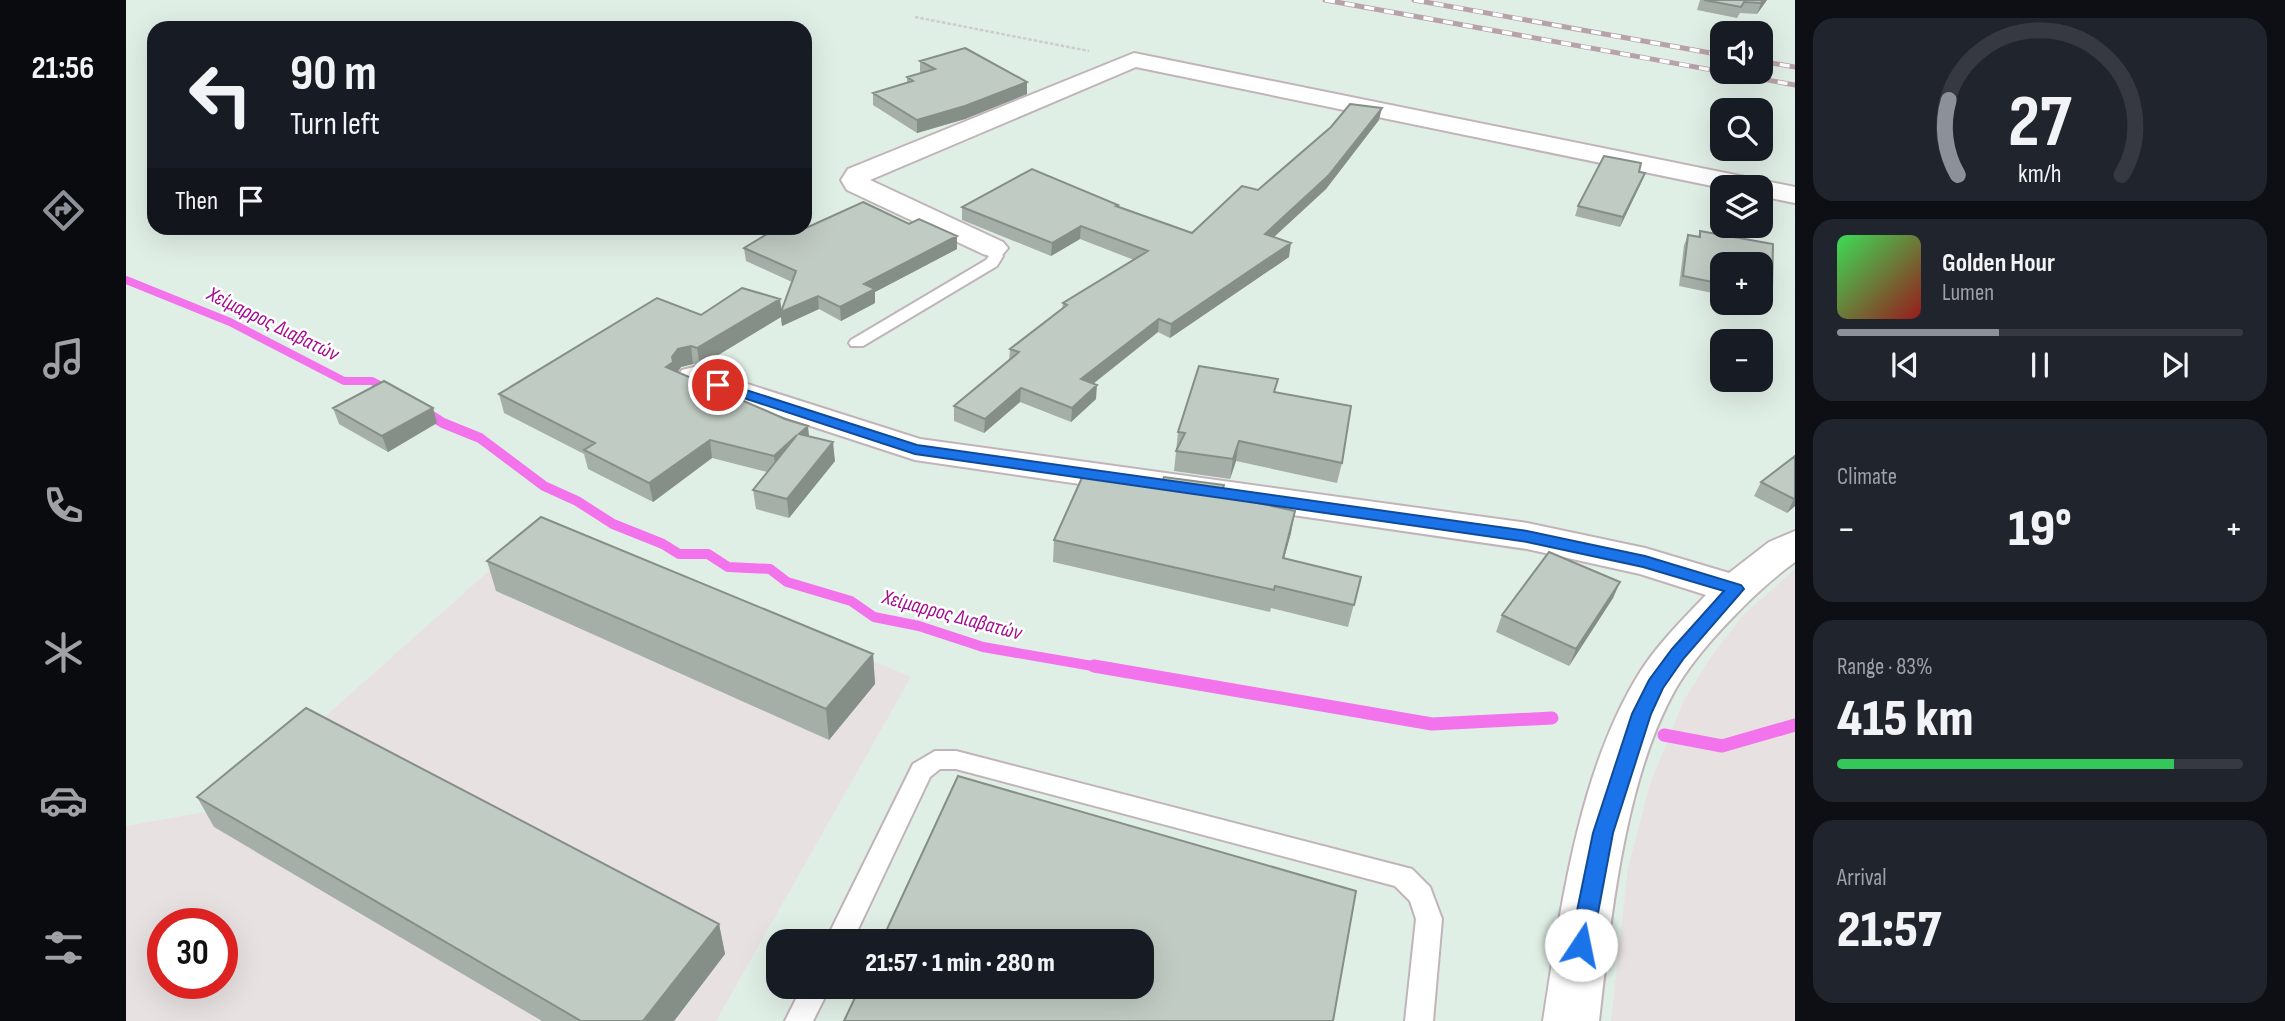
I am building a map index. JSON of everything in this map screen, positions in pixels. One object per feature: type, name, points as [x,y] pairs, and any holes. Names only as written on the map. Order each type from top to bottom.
[{"type":"street","points":[[993,248],[857,184],[855,180],[858,175],[1134,60],[1710,177]]},
{"type":"street","points":[[1773,190],[1795,195]]},
{"type":"street","points":[[694,377],[915,449],[1527,536],[1645,562],[1735,589]]},
{"type":"street","points":[[1571,1021],[1581,945],[1603,833],[1641,714],[1655,685],[1678,654],[1735,589],[1795,544]]},
{"type":"lane","points":[[857,343],[992,263],[996,256],[993,248]]},
{"type":"lane","points":[[844,929],[921,771],[935,760],[956,760],[1403,877],[1421,895],[1429,919],[1419,1021]]},
{"type":"lane","points":[[799,1021],[810,999]]},
{"type":"path","points":[[915,17],[1134,60]]},
{"type":"shaded area","points":[[545,521],[911,677],[716,1021],[126,1021],[126,826],[221,809]]},
{"type":"shaded area","points":[[1795,569],[1795,1021],[1611,1021],[1628,868],[1650,784],[1684,700],[1713,654],[1743,615]]},
{"type":"building","points":[[1704,0],[1763,0],[1761,3],[1744,2],[1741,7]]},
{"type":"building","points":[[965,48],[1027,82],[965,106],[917,120],[873,93],[913,81],[907,77],[935,69],[920,61]]},
{"type":"building","points":[[1350,104],[1382,108],[1328,176],[1265,234],[1291,243],[1171,324],[1159,319],[1081,379],[1097,385],[1072,408],[1021,388],[985,419],[954,406],[1019,352],[1010,349],[1067,305],[1063,303],[1148,251],[1081,226],[1052,243],[962,207],[1032,169],[1118,205],[1116,206],[1192,233],[1242,186],[1258,190],[1331,127]]},
{"type":"building","points":[[1604,156],[1641,163],[1639,172],[1645,173],[1623,217],[1578,206]]},
{"type":"building","points":[[863,202],[909,224],[919,219],[957,236],[864,284],[875,289],[840,307],[818,296],[781,312],[796,271],[744,248],[765,235],[812,235],[812,225]]},
{"type":"building","points":[[1700,231],[1710,233],[1710,238],[1739,238],[1773,244],[1773,252],[1710,252],[1710,282],[1683,276],[1688,235],[1700,237]]},
{"type":"building","points":[[742,288],[780,299],[697,348],[691,346],[678,349],[672,357],[673,362],[666,367],[785,419],[808,426],[799,434],[833,442],[787,499],[753,490],[797,435],[774,456],[710,440],[649,483],[584,450],[595,443],[499,394],[657,298],[701,315]]},
{"type":"building","points":[[1199,366],[1278,379],[1274,392],[1351,406],[1342,463],[1239,441],[1233,459],[1176,451],[1185,433],[1178,432]]},
{"type":"building","points":[[384,381],[433,408],[382,436],[333,408]]},
{"type":"building","points":[[1795,456],[1795,498],[1794,499],[1761,482]]},
{"type":"building","points":[[1085,471],[1160,487],[1164,477],[1224,485],[1220,495],[1295,511],[1283,558],[1361,577],[1354,605],[1275,586],[1274,590],[1054,540]]},
{"type":"building","points":[[541,517],[873,654],[826,709],[487,561]]},
{"type":"building","points":[[1549,552],[1620,582],[1576,649],[1502,615]]},
{"type":"building","points":[[306,708],[719,924],[643,1021],[581,1021],[197,797]]},
{"type":"building","points":[[958,776],[1356,891],[1333,1021],[844,1021],[854,999],[1154,999],[1154,929],[887,929]]},
{"type":"waterway","name":"Χείμαρρος Διαβατών","points":[[126,280],[230,322],[344,381],[372,381],[389,390],[385,388]]},
{"type":"waterway","name":"Χείμαρρος Διαβατών","points":[[424,411],[443,423],[480,438],[544,486],[577,501],[613,524],[663,544],[679,554],[708,554],[728,567],[770,569],[787,582],[851,601],[874,617],[919,626],[983,647],[1104,668]]},
{"type":"waterway","name":"Χείμαρρος Διαβατών","points":[[1094,666],[1432,724],[1552,718]]},
{"type":"waterway","name":"Χείμαρρος Διαβατών","points":[[1664,735],[1722,746],[1795,725]]},
{"type":"railway","points":[[1325,0],[1795,85]]},
{"type":"railway","points":[[1414,0],[1710,53]]},
{"type":"railway","points":[[1773,63],[1795,67]]},
{"type":"route","points":[[718,385],[915,449],[1527,536],[1645,562],[1735,589],[1678,654],[1655,685],[1641,714],[1603,833],[1581,945]]}]
